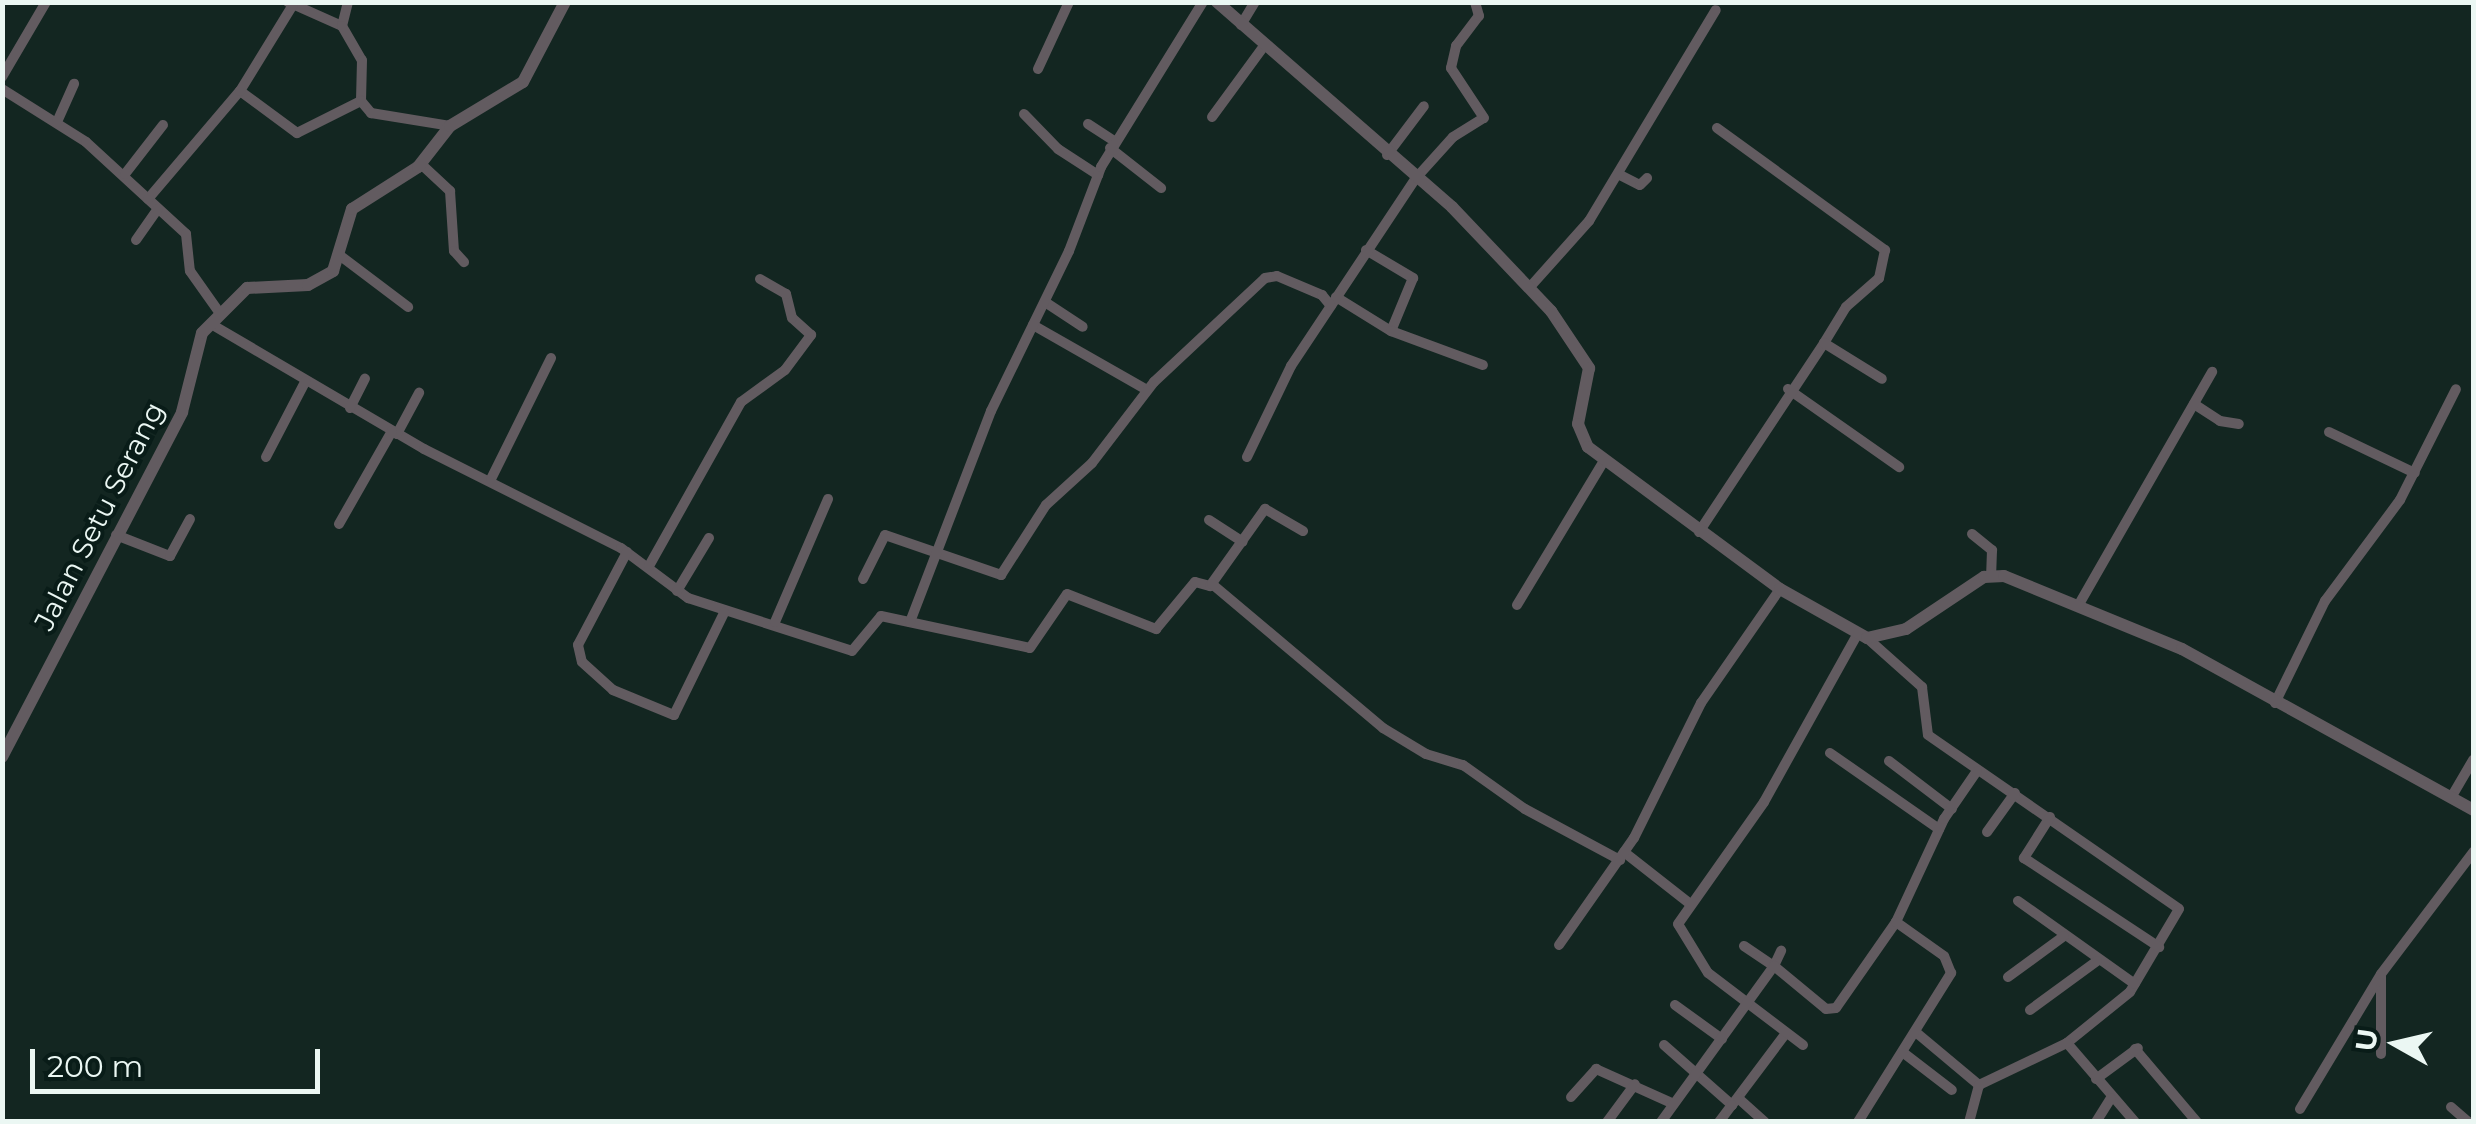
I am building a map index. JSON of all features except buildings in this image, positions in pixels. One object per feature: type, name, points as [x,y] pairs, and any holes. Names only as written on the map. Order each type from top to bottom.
[{"type":"street","points":[[2,76],[46,2]]},
{"type":"street","points":[[342,26],[348,2]]},
{"type":"street","points":[[215,318],[256,286],[322,280],[338,254],[352,209],[421,164],[450,126],[522,82],[565,2]]},
{"type":"street","points":[[1038,69],[1069,2]]},
{"type":"street","points":[[910,622],[991,411],[1034,325],[1112,145],[1203,2]]},
{"type":"street","points":[[1217,2],[1416,178],[1530,288],[1586,360],[1590,383],[1579,432],[1604,461],[1780,590],[1862,636],[1922,687],[1928,735],[2176,903],[2178,918],[2135,984],[2067,1043],[1979,1085],[1969,1122]]},
{"type":"street","points":[[1241,25],[1255,2]]},
{"type":"street","points":[[1247,456],[1292,366],[1416,178],[1453,137],[1484,118],[1451,68],[1456,46],[1479,16],[1475,2]]},
{"type":"street","points":[[148,199],[240,91],[291,4],[342,26],[362,60],[361,101],[371,113],[450,126]]},
{"type":"street","points":[[1530,288],[1566,254],[1620,175],[1716,10]]},
{"type":"street","points":[[1212,117],[1264,46]]},
{"type":"street","points":[[56,122],[74,84]]},
{"type":"street","points":[[2,88],[56,122],[125,174],[186,234],[190,271],[215,318],[305,382],[628,552],[677,591],[724,613],[775,622],[854,651],[876,616],[1027,648],[1039,641],[1064,594],[1156,629],[1195,582],[1212,584],[1383,728],[1426,754],[1463,765],[1525,809],[1622,856],[1688,903]]},
{"type":"street","points":[[240,91],[297,134],[361,101]]},
{"type":"street","points":[[1387,155],[1424,106]]},
{"type":"street","points":[[1024,114],[1058,149],[1098,175]]},
{"type":"street","points":[[1088,124],[1160,188]]},
{"type":"street","points":[[125,174],[163,125]]},
{"type":"street","points":[[1699,532],[1788,389],[1853,299],[1876,284],[1884,250],[1717,128]]},
{"type":"street","points":[[421,164],[450,190],[454,251],[464,262]]},
{"type":"street","points":[[1620,175],[1640,185],[1648,178]]},
{"type":"street","points":[[136,240],[158,209]]},
{"type":"street","points":[[1366,250],[1413,278],[1391,332]]},
{"type":"street","points":[[338,254],[408,308]]},
{"type":"street","points":[[863,579],[884,535],[1004,573],[1046,505],[1092,463],[1146,390],[1266,278],[1322,295],[1391,332],[1482,365]]},
{"type":"street","points":[[648,566],[741,402],[785,370],[811,335],[792,318],[786,294],[760,279]]},
{"type":"street","points":[[1044,302],[1082,327]]},
{"type":"street","name":"Jalan Setu Serang","points":[[2,757],[182,412],[198,340],[215,318]]},
{"type":"street","points":[[1034,325],[1146,390]]},
{"type":"street","points":[[1824,343],[1882,379]]},
{"type":"street","points":[[491,480],[551,358]]},
{"type":"street","points":[[2078,606],[2212,372]]},
{"type":"street","points":[[350,408],[365,379]]},
{"type":"street","points":[[266,457],[305,382]]},
{"type":"street","points":[[2275,704],[2325,602],[2415,473],[2456,388]]},
{"type":"street","points":[[1788,389],[1899,467]]},
{"type":"street","points":[[339,524],[418,393]]},
{"type":"street","points":[[2194,404],[2220,421],[2239,424]]},
{"type":"street","points":[[2329,432],[2415,473]]},
{"type":"street","points":[[1517,605],[1604,461]]},
{"type":"street","points":[[775,622],[828,499]]},
{"type":"street","points":[[1212,584],[1266,509],[1303,531]]},
{"type":"street","points":[[116,535],[166,557],[190,519]]},
{"type":"street","points":[[1209,520],[1243,542]]},
{"type":"street","points":[[1972,534],[1992,550],[1991,574]]},
{"type":"street","points":[[677,591],[709,538]]},
{"type":"street","points":[[628,552],[578,645],[582,662],[613,690],[674,715],[724,613]]},
{"type":"street","points":[[1991,574],[2182,649],[2275,704],[2474,810]]},
{"type":"street","points":[[1803,1045],[1708,973],[1684,944],[1678,924],[1688,903],[1754,818],[1862,636],[1934,615],[1991,574]]},
{"type":"street","points":[[1559,945],[1622,856],[1701,703],[1780,590]]},
{"type":"street","points":[[1830,753],[1939,829]]},
{"type":"street","points":[[2452,796],[2473,760]]},
{"type":"street","points":[[1889,761],[1952,809]]},
{"type":"street","points":[[1744,946],[1833,1010],[1896,922],[1939,829],[1977,771]]},
{"type":"street","points":[[1987,832],[2015,793]]},
{"type":"street","points":[[2050,816],[2024,858],[2159,947]]},
{"type":"street","points":[[2300,1108],[2381,974],[2474,851]]},
{"type":"street","points":[[2018,901],[2097,961],[2135,984]]},
{"type":"street","points":[[1858,1122],[1918,1034],[1951,966],[1896,922]]},
{"type":"street","points":[[2008,977],[2064,936]]},
{"type":"street","points":[[1661,1122],[1782,952]]},
{"type":"street","points":[[2030,1010],[2097,961]]},
{"type":"street","points":[[2381,974],[2381,1054]]},
{"type":"street","points":[[1675,1006],[1722,1039]]},
{"type":"street","points":[[1719,1122],[1786,1032]]},
{"type":"street","points":[[1918,1034],[1979,1085]]},
{"type":"street","points":[[2067,1043],[2135,1122]]},
{"type":"street","points":[[1664,1045],[1696,1074],[1765,1122]]},
{"type":"street","points":[[2096,1078],[2136,1048],[2196,1122]]},
{"type":"street","points":[[1904,1054],[1952,1090]]},
{"type":"street","points":[[1571,1098],[1596,1069],[1674,1104]]},
{"type":"street","points":[[1607,1122],[1635,1084]]},
{"type":"street","points":[[2096,1122],[2112,1098]]},
{"type":"street","points":[[2451,1107],[2468,1122]]}]
